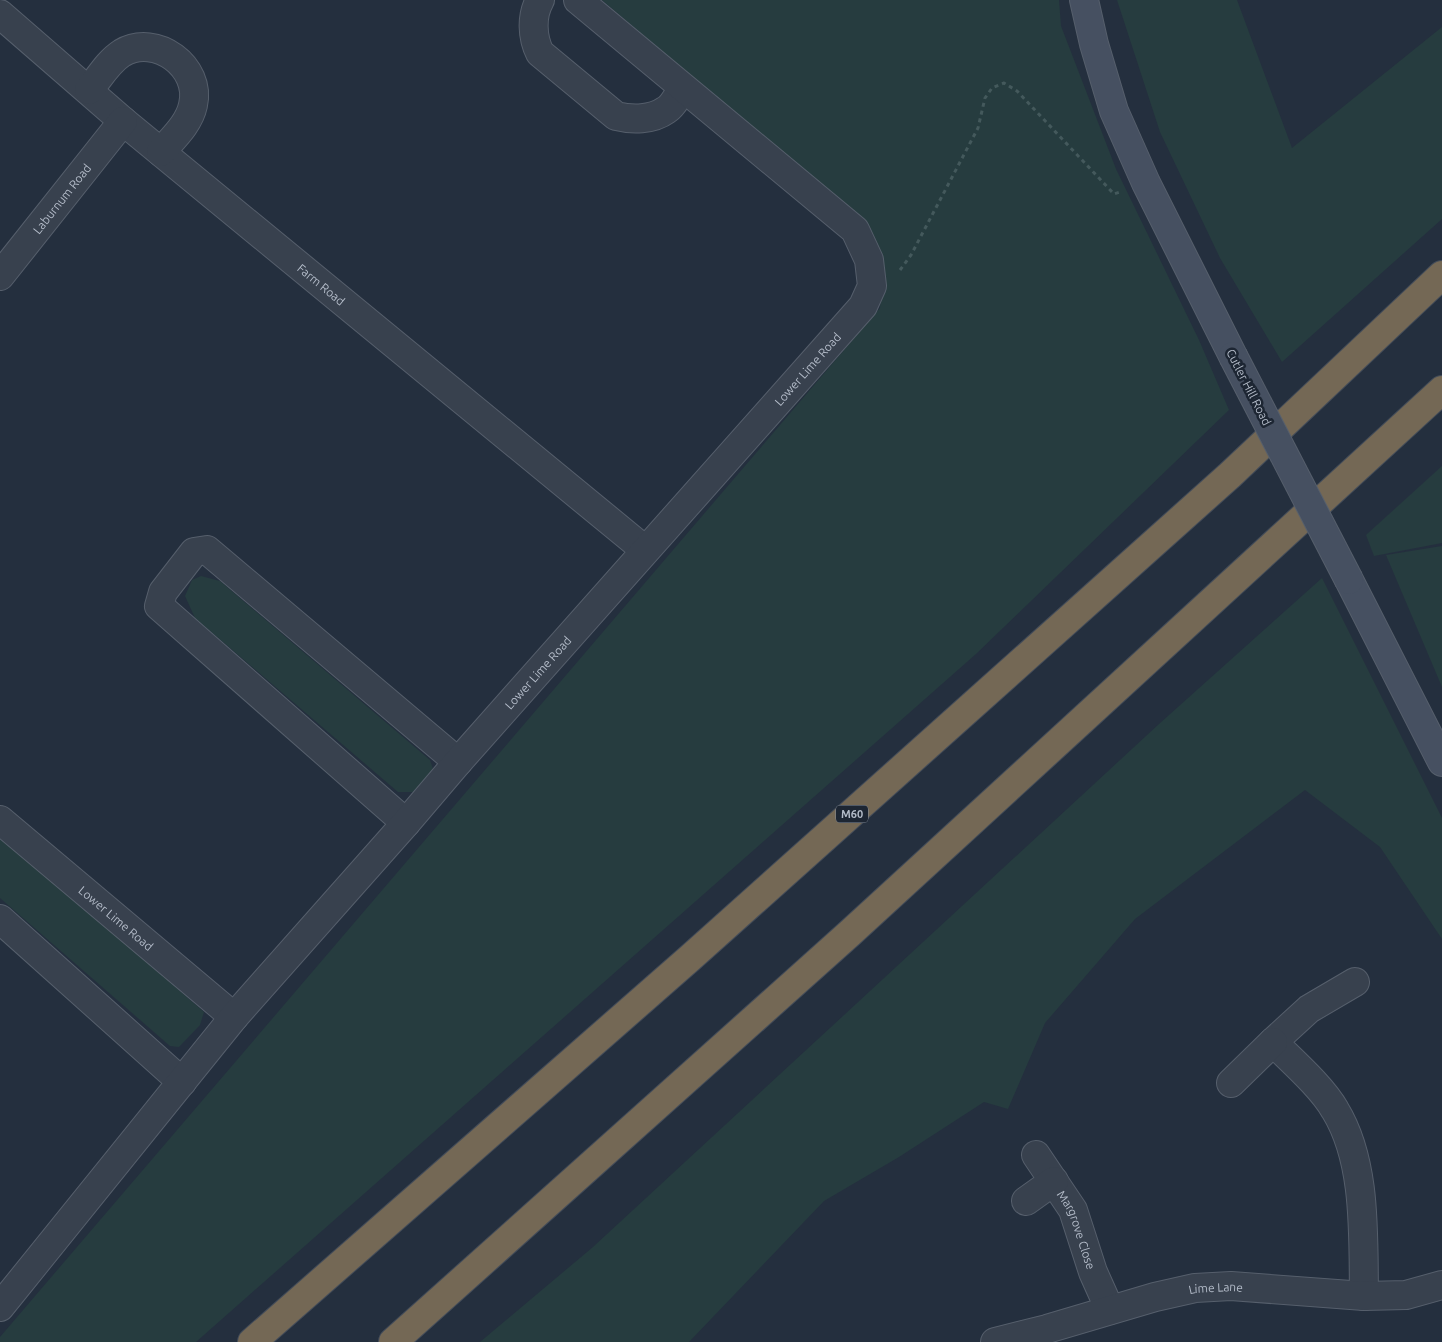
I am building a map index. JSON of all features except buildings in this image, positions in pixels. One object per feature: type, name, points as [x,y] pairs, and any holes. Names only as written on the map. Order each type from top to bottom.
[{"type":"highway","name":"M60","points":[[252,1342],[698,951],[1230,476],[1442,275]]},
{"type":"highway","points":[[393,1342],[850,933],[1442,390]]},
{"type":"street","points":[[540,0],[534,17],[534,30],[535,42],[540,53],[616,116],[627,119],[640,119],[667,110],[683,88]]},
{"type":"street","points":[[578,0],[855,230],[869,260],[872,286]]},
{"type":"street","name":"Cutler Hill Road","points":[[1084,0],[1094,44],[1114,111],[1146,183],[1442,762]]},
{"type":"street","name":"Farm Road","points":[[0,14],[123,121],[646,550]]},
{"type":"street","points":[[89,90],[111,61],[123,52],[149,47],[162,50],[173,56],[182,64],[190,76],[194,90],[194,104],[189,119],[161,152]]},
{"type":"street","name":"Laburnum Road","points":[[0,276],[123,121]]},
{"type":"street","name":"Lower Lime Road","points":[[4,1294],[182,1082],[234,1017],[863,306],[872,286]]},
{"type":"street","points":[[406,823],[159,606],[163,592],[194,552],[207,550],[458,762]]},
{"type":"street","name":"Lower Lime Road","points":[[0,820],[234,1017]]},
{"type":"street","points":[[0,919],[182,1082]]},
{"type":"street","points":[[1231,1082],[1308,1009],[1354,982]]},
{"type":"street","points":[[1274,1042],[1335,1109],[1350,1141],[1358,1177],[1362,1222],[1364,1296]]},
{"type":"street","name":"Margrove Close","points":[[1036,1155],[1073,1210],[1092,1272],[1110,1310]]},
{"type":"street","points":[[1026,1201],[1054,1181]]},
{"type":"street","name":"Lime Lane","points":[[995,1342],[1047,1329],[1155,1297],[1195,1288],[1258,1288],[1364,1296],[1406,1295],[1442,1285]]},
{"type":"path","points":[[872,286],[891,280],[911,255],[978,128],[985,98],[992,88],[1004,83],[1016,91],[1114,194],[1146,183]]},
{"type":"green space","points":[[602,0],[1059,0],[1061,26],[1116,169],[1199,340],[1229,410],[976,654],[196,1342],[0,1342],[0,1337],[880,308],[883,262],[862,222]]},
{"type":"green space","points":[[1117,0],[1237,0],[1292,148],[1442,27],[1442,219],[1282,362],[1220,258],[1160,132]]},
{"type":"green space","points":[[1442,466],[1442,543],[1374,556],[1366,535]]},
{"type":"green space","points":[[1442,546],[1442,687],[1386,555]]},
{"type":"green space","points":[[201,576],[220,581],[430,760],[434,772],[419,792],[398,792],[195,618],[185,596],[192,580]]},
{"type":"green space","points":[[1322,578],[1442,818],[1442,939],[1380,847],[1305,790],[1135,919],[1045,1023],[1008,1109],[984,1102],[899,1157],[824,1201],[689,1342],[480,1342],[593,1247],[1159,724]]},
{"type":"green space","points":[[0,834],[204,1012],[200,1025],[179,1047],[170,1046],[0,898]]}]
